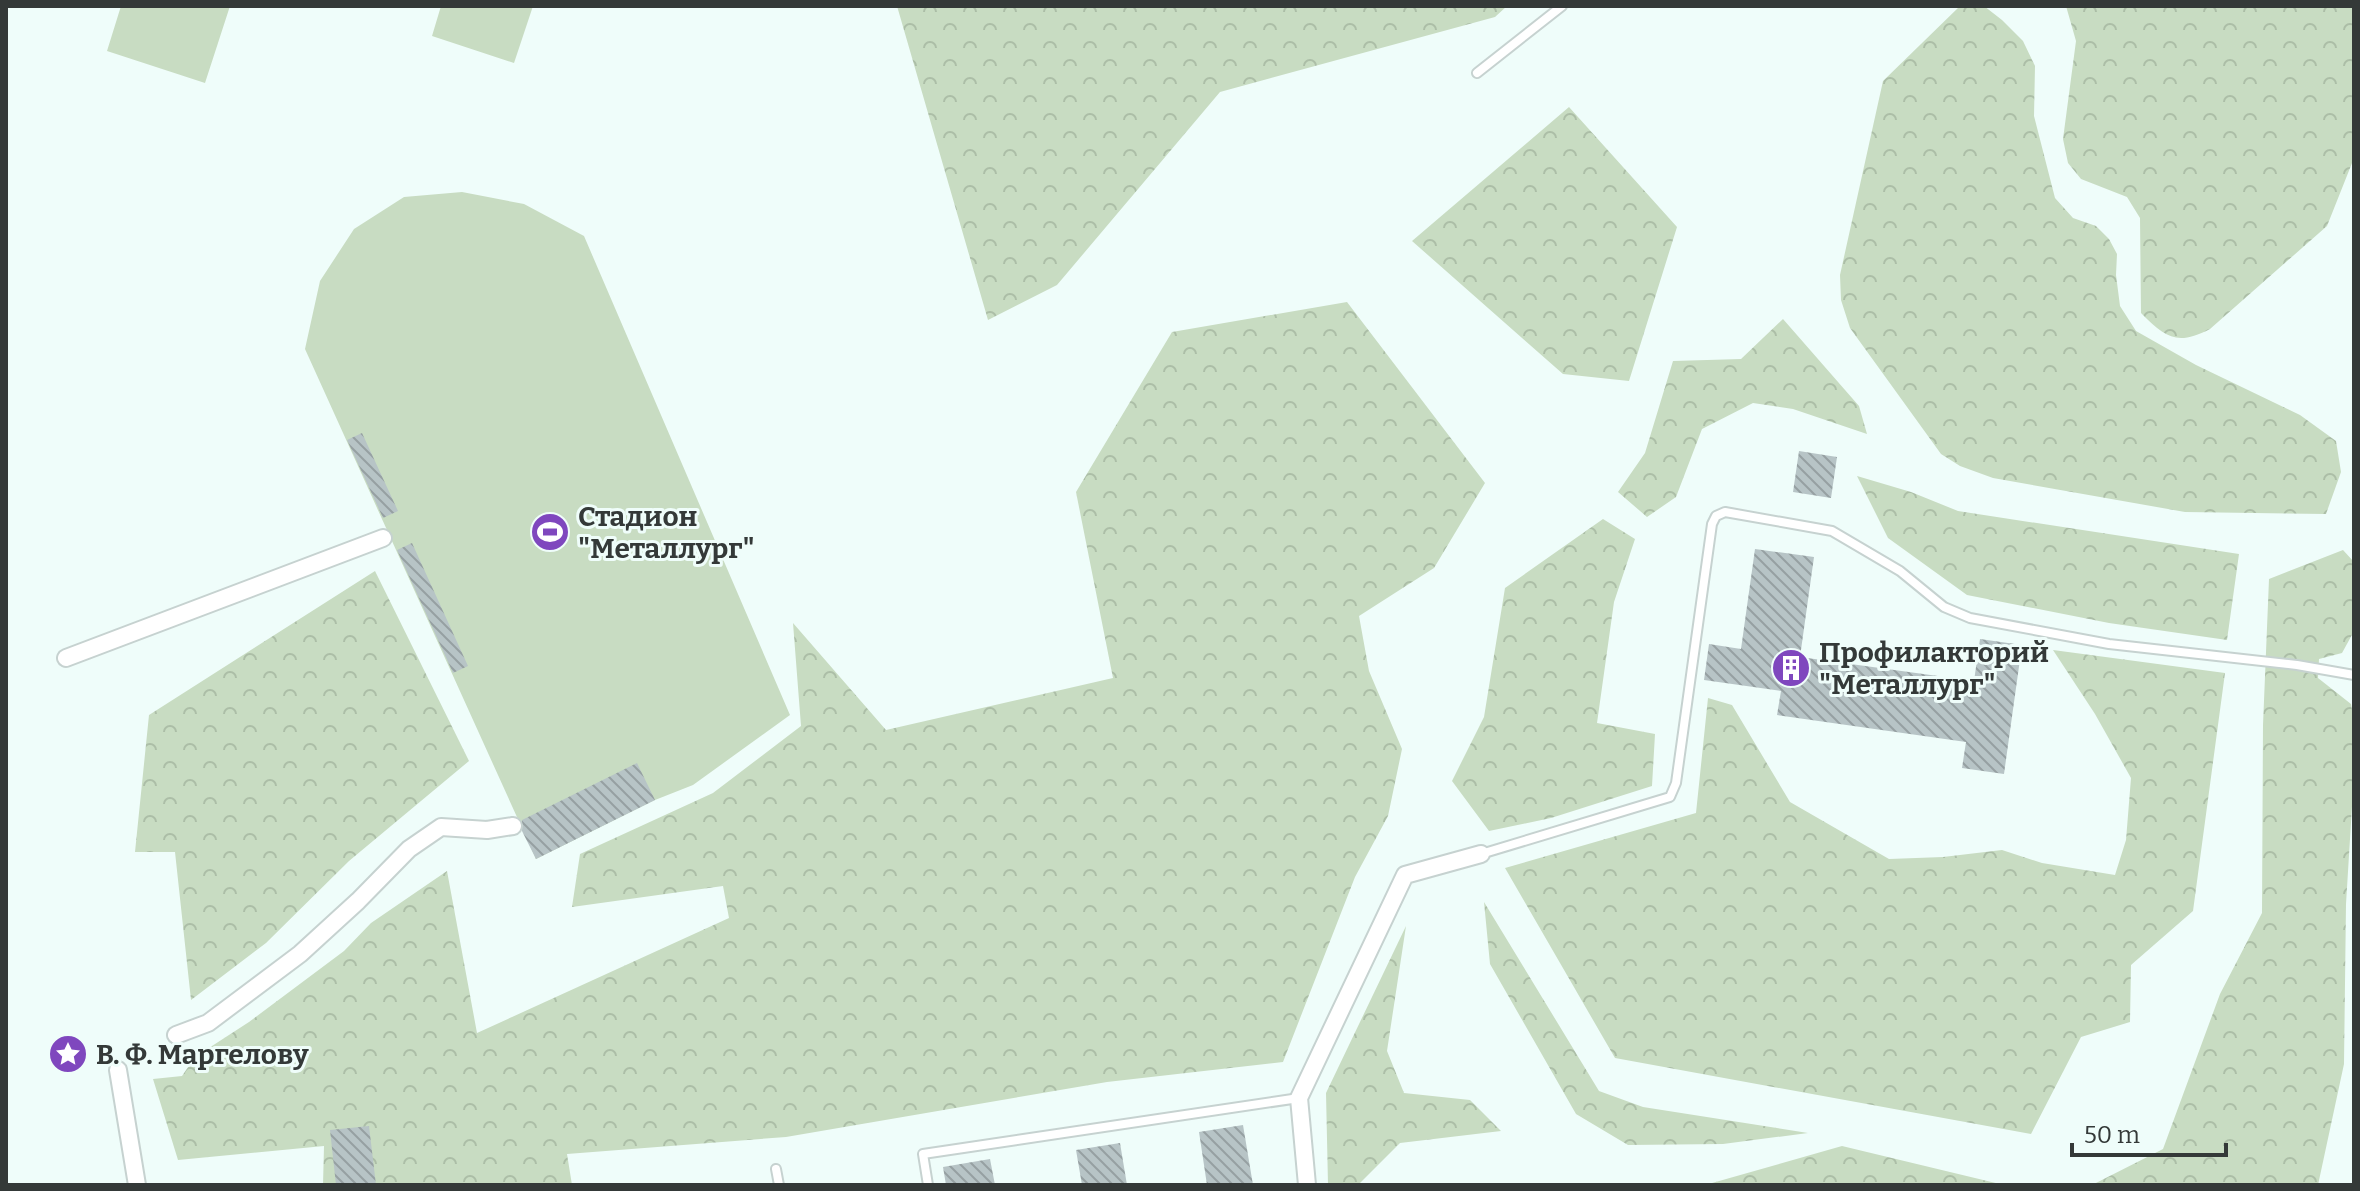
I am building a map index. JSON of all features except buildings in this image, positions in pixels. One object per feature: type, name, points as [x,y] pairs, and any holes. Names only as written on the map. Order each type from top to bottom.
[{"type":"street","points":[[66,658],[383,538]]},
{"type":"street","points":[[176,1035],[208,1023],[300,954],[409,849],[441,827],[487,830],[513,826]]},
{"type":"street","points":[[1307,1185],[1299,1098],[1405,875],[1481,854]]},
{"type":"street","points":[[118,1070],[137,1185]]},
{"type":"lane","points":[[1477,73],[1562,6]]},
{"type":"lane","points":[[1481,854],[1670,797],[1676,783],[1712,524],[1716,516],[1725,512],[1832,531],[1900,571],[1944,607],[1970,618],[2109,644],[2297,665],[2354,675]]},
{"type":"lane","points":[[928,1185],[923,1154],[1299,1098]]},
{"type":"lane","points":[[776,1169],[779,1185]]},
{"type":"green space","points":[[121,6],[230,6],[205,83],[107,51]]},
{"type":"green space","points":[[441,6],[533,6],[514,63],[432,36]]},
{"type":"green space","points":[[897,6],[1507,6],[1495,17],[1220,92],[1057,285],[988,320]]},
{"type":"green space","points":[[1984,6],[2023,41],[2035,66],[2034,116],[2055,198],[2073,218],[2096,226],[2109,239],[2117,254],[2120,306],[2136,331],[2196,365],[2300,415],[2336,441],[2341,472],[2326,514],[2185,512],[1993,478],[1960,466],[1941,454],[1850,328],[1841,300],[1840,275],[1883,81],[1959,7]]},
{"type":"green space","points":[[2066,6],[2354,6],[2354,158],[2327,226],[2210,329],[2199,334],[2172,337],[2141,313],[2140,218],[2127,197],[2081,179],[2068,163],[2063,139],[2076,41]]},
{"type":"green space","points":[[1569,107],[1677,227],[1629,381],[1563,374],[1412,241]]},
{"type":"green space","name":"Стадион \"Металлург\"","points":[[462,192],[524,204],[584,236],[790,715],[693,785],[655,800],[536,859],[305,349],[320,281],[354,229],[404,197]]},
{"type":"green space","points":[[1347,302],[1485,483],[1434,568],[1359,616],[1369,671],[1402,749],[1388,816],[1355,877],[1283,1062],[1107,1082],[786,1137],[567,1154],[572,1185],[323,1185],[324,1146],[178,1160],[153,1079],[182,1076],[195,1057],[249,1022],[344,951],[371,923],[447,871],[477,1033],[729,918],[723,886],[572,907],[580,854],[713,793],[801,726],[793,623],[886,730],[1113,678],[1076,492],[1172,332]]},
{"type":"green space","points":[[1783,319],[1859,406],[1867,434],[1793,409],[1753,403],[1702,429],[1676,497],[1647,517],[1618,492],[1645,453],[1673,361],[1741,359]]},
{"type":"green space","points":[[1857,476],[1911,492],[1958,511],[2239,554],[2227,640],[2109,623],[1967,595],[1888,538]]},
{"type":"green space","points":[[1603,519],[1635,539],[1614,602],[1597,723],[1655,734],[1652,786],[1551,818],[1489,831],[1452,781],[1484,717],[1505,588]]},
{"type":"green space","points":[[2343,550],[2354,562],[2353,633],[2342,653],[2319,659],[2318,678],[2351,704],[2354,720],[2346,904],[2344,1064],[2318,1185],[2092,1185],[2163,1149],[2220,994],[2262,913],[2263,725],[2269,579]]},
{"type":"green space","points":[[375,571],[469,761],[349,861],[266,943],[191,1000],[175,852],[135,852],[149,715]]},
{"type":"green space","points":[[2053,650],[2225,673],[2193,911],[2131,965],[2130,1022],[2081,1037],[2031,1134],[1615,1058],[1505,868],[1696,813],[1708,698],[1732,705],[1790,802],[1889,859],[2002,850],[2042,863],[2115,875],[2126,840],[2131,778],[2095,714]]},
{"type":"green space","points":[[1484,902],[1599,1091],[1643,1107],[1808,1133],[1723,1144],[1628,1145],[1576,1114],[1490,964]]},
{"type":"green space","points":[[1406,926],[1387,1051],[1404,1093],[1470,1100],[1501,1131],[1400,1143],[1358,1185],[1328,1185],[1326,1093]]},
{"type":"green space","points":[[1842,1146],[2004,1185],[1705,1185]]},
{"type":"place","name":"Стадион \"Металлург\"","points":[[550,532]]},
{"type":"place","name":"Профилакторий \"Металлург\"","points":[[1791,668]]},
{"type":"place","name":"В. Ф. Маргелову","points":[[68,1054]]}]
